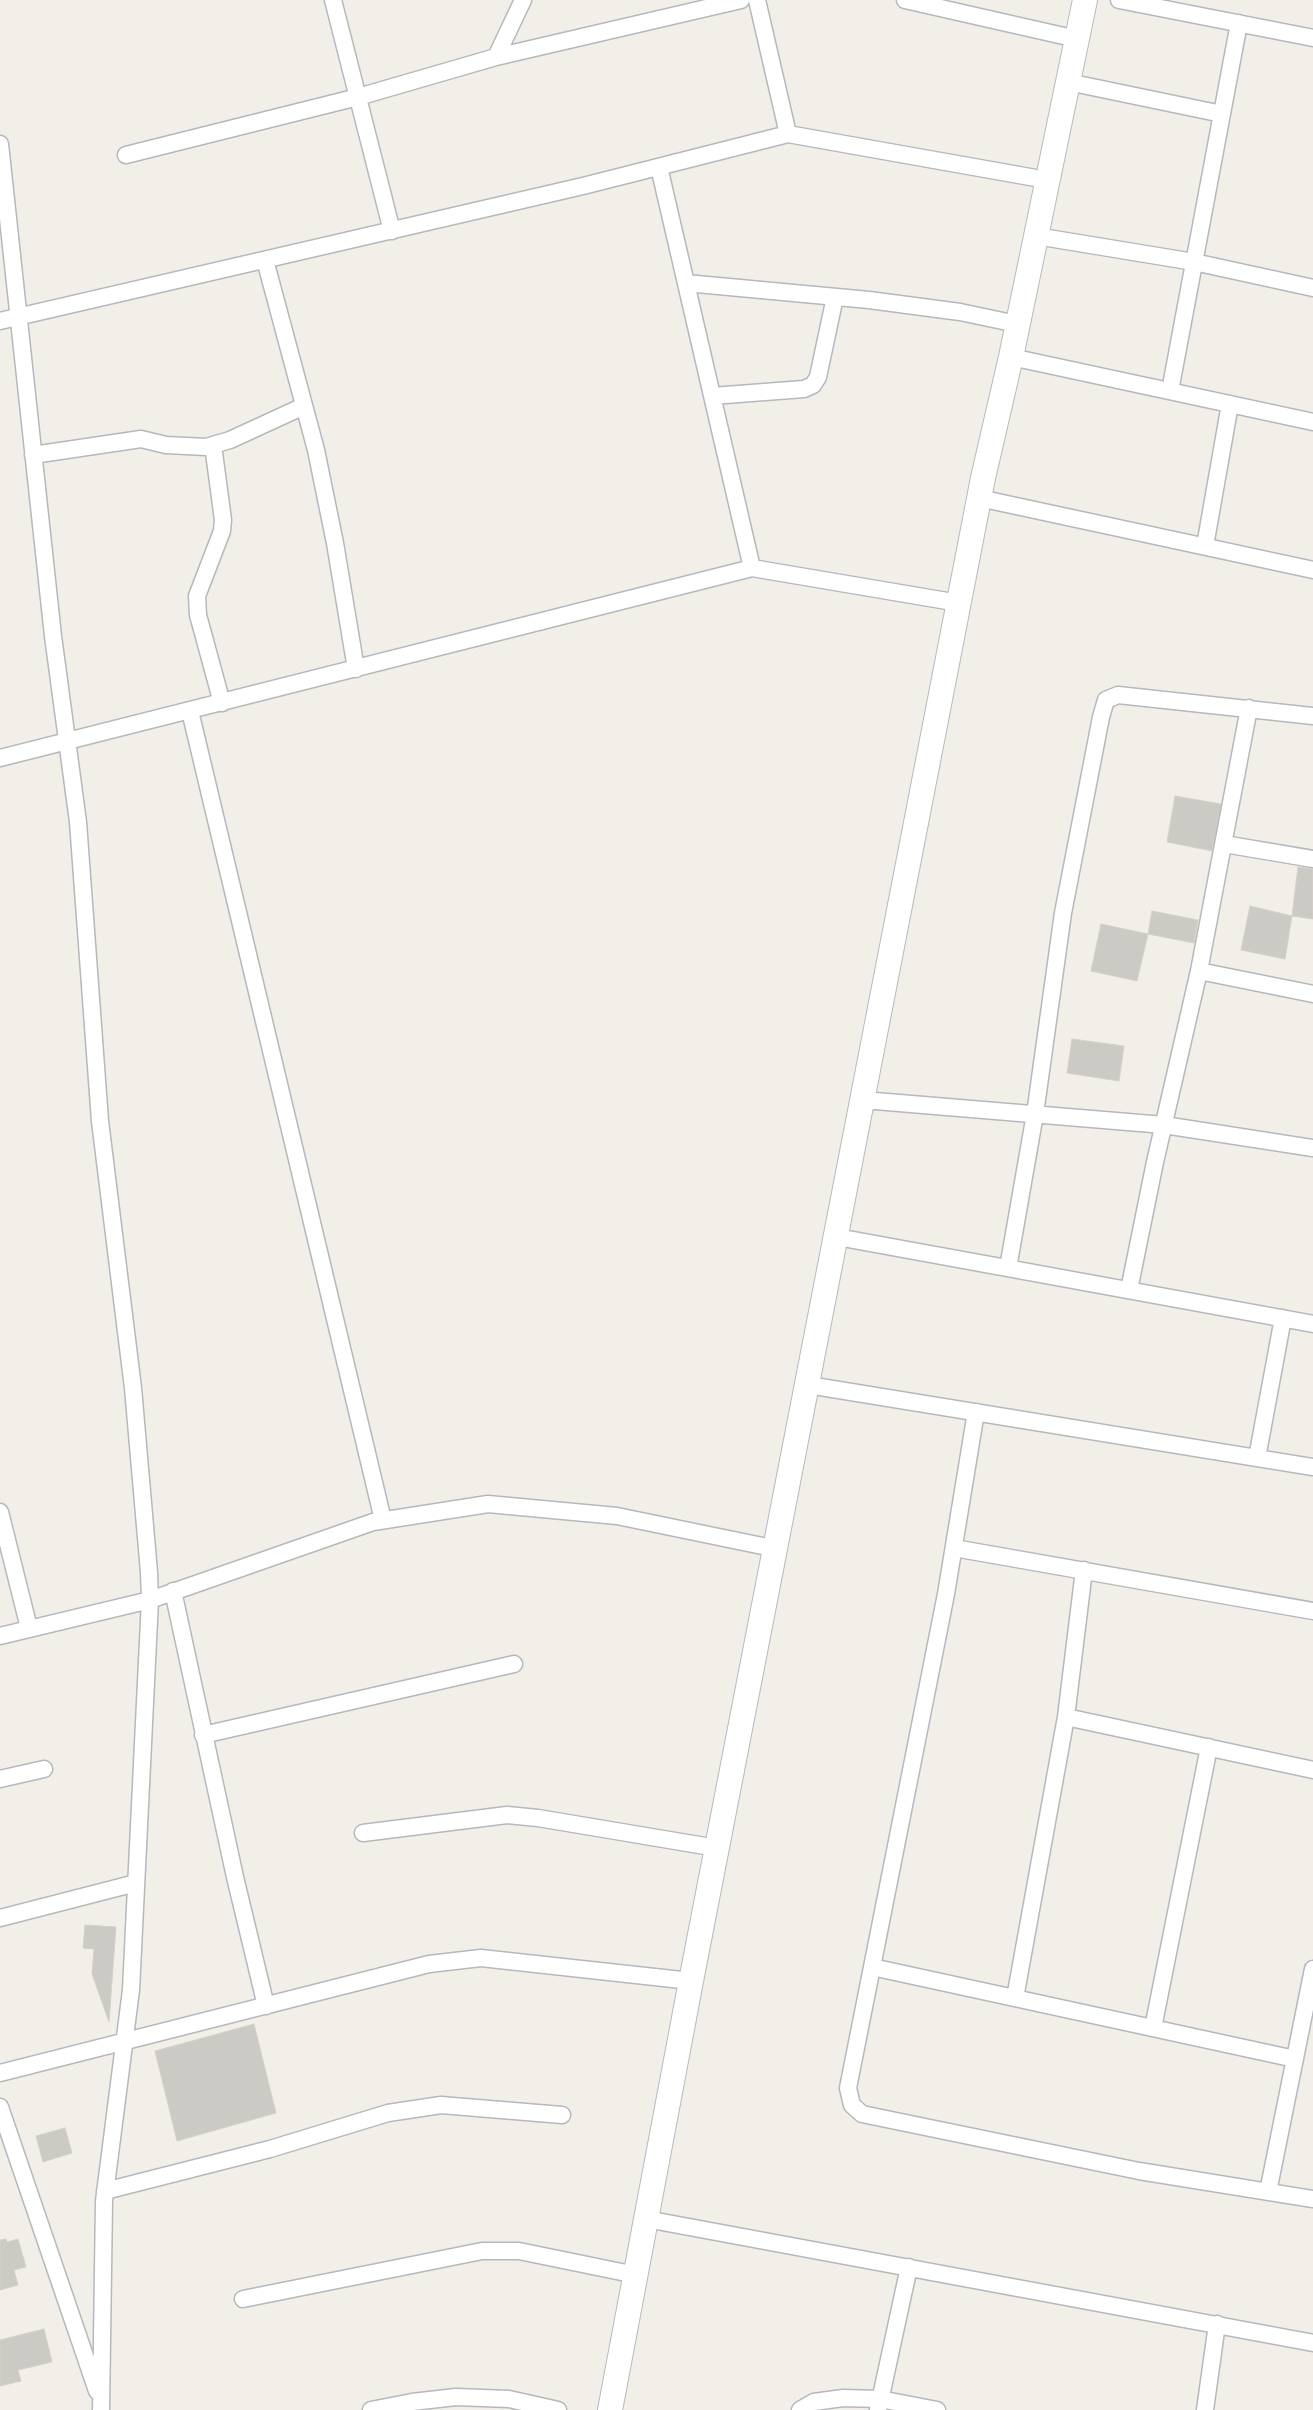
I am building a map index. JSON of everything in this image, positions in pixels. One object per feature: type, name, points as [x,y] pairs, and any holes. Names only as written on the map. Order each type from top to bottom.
[{"type":"street","points":[[333,0],[392,230]]},
{"type":"street","points":[[496,57],[523,0]]},
{"type":"street","points":[[126,154],[358,97],[496,57],[741,0]]},
{"type":"street","points":[[758,0],[788,134]]},
{"type":"street","points":[[905,0],[1077,39]]},
{"type":"street","points":[[610,2410],[691,1981],[777,1550],[979,498],[1011,357],[1085,0]]},
{"type":"street","points":[[1119,0],[1313,38]]},
{"type":"street","points":[[1170,391],[1239,23]]},
{"type":"street","points":[[1068,82],[1222,114]]},
{"type":"street","points":[[0,321],[659,167],[788,134],[1047,180]]},
{"type":"street","points":[[0,144],[2,186],[34,455],[53,636],[68,742],[84,893],[100,1121],[133,1388],[150,1600],[131,1990],[105,2191],[101,2407]]},
{"type":"street","points":[[659,167],[752,568]]},
{"type":"street","points":[[1036,236],[1194,262],[1313,288]]},
{"type":"street","points":[[265,260],[316,450],[335,543],[356,669]]},
{"type":"street","points":[[686,283],[835,297],[960,312],[1018,324]]},
{"type":"street","points":[[712,396],[804,389],[813,385],[818,377],[835,297]]},
{"type":"street","points":[[1011,357],[1313,422]]},
{"type":"street","points":[[1205,546],[1230,404]]},
{"type":"street","points":[[34,455],[142,439],[166,445],[206,447],[230,440],[304,406]]},
{"type":"street","points":[[213,445],[223,520],[222,531],[197,596],[198,615],[222,703]]},
{"type":"street","points":[[979,498],[1313,570]]},
{"type":"street","points":[[0,758],[752,568],[959,603]]},
{"type":"street","points":[[1008,1268],[1035,1114],[1063,913],[1101,717],[1106,700],[1118,695],[1313,716]]},
{"type":"street","points":[[1129,1290],[1199,971],[1249,708]]},
{"type":"street","points":[[190,711],[383,1520]]},
{"type":"street","points":[[1224,844],[1313,858]]},
{"type":"street","points":[[1199,971],[1313,994]]},
{"type":"street","points":[[864,1100],[1164,1125],[1313,1148]]},
{"type":"street","points":[[837,1236],[1313,1324]]},
{"type":"street","points":[[1256,1458],[1283,1318]]},
{"type":"street","points":[[808,1385],[1313,1467]]},
{"type":"street","points":[[976,1412],[954,1548],[848,2088],[852,2105],[862,2114],[1139,2171],[1313,2199]]},
{"type":"street","points":[[0,1636],[150,1600],[372,1522],[488,1504],[617,1516],[777,1550]]},
{"type":"street","points":[[0,1512],[29,1628]]},
{"type":"street","points":[[954,1548],[1313,1611]]},
{"type":"street","points":[[1015,1998],[1066,1716],[1084,1570]]},
{"type":"street","points":[[173,1592],[266,2006]]},
{"type":"street","points":[[204,1735],[514,1664]]},
{"type":"street","points":[[1066,1716],[1313,1770]]},
{"type":"street","points":[[1153,2028],[1209,1747]]},
{"type":"street","points":[[0,1779],[44,1769]]},
{"type":"street","points":[[363,1833],[507,1815],[538,1818],[717,1848]]},
{"type":"street","points":[[0,1918],[136,1883]]},
{"type":"street","points":[[0,2073],[430,1964],[481,1958],[691,1981]]},
{"type":"street","points":[[872,1967],[1295,2059]]},
{"type":"street","points":[[1268,2192],[1313,1969]]},
{"type":"street","points":[[105,2191],[270,2149],[388,2113],[441,2106],[562,2115]]},
{"type":"street","points":[[0,2107],[101,2407]]},
{"type":"street","points":[[646,2219],[1313,2343]]},
{"type":"street","points":[[243,2299],[482,2251],[519,2251],[636,2275]]},
{"type":"street","points":[[879,2405],[910,2267]]},
{"type":"street","points":[[1205,2410],[1218,2324]]},
{"type":"street","points":[[371,2410],[412,2402],[456,2397],[509,2399],[558,2410]]},
{"type":"street","points":[[800,2410],[814,2402],[843,2398],[879,2405],[937,2410]]},
{"type":"building","points":[[1175,796],[1221,804],[1212,851],[1167,842]]},
{"type":"building","points":[[1298,867],[1313,869],[1313,919],[1292,916]]},
{"type":"building","points":[[1250,906],[1292,916],[1285,959],[1241,950]]},
{"type":"building","points":[[1152,911],[1198,920],[1194,943],[1148,934]]},
{"type":"building","points":[[1101,924],[1148,934],[1137,981],[1091,971]]},
{"type":"building","points":[[1072,1039],[1124,1046],[1119,1081],[1067,1073]]},
{"type":"building","points":[[85,1925],[116,1927],[109,2022],[92,1974],[94,1949],[83,1948]]},
{"type":"building","points":[[254,2024],[276,2113],[177,2141],[155,2051]]},
{"type":"building","points":[[65,2128],[72,2153],[43,2162],[36,2136]]},
{"type":"building","points":[[6,2239],[7,2242],[18,2239],[26,2267],[14,2270],[18,2285],[0,2290],[0,2240]]},
{"type":"building","points":[[44,2329],[52,2362],[18,2370],[21,2381],[0,2386],[0,2340]]}]
